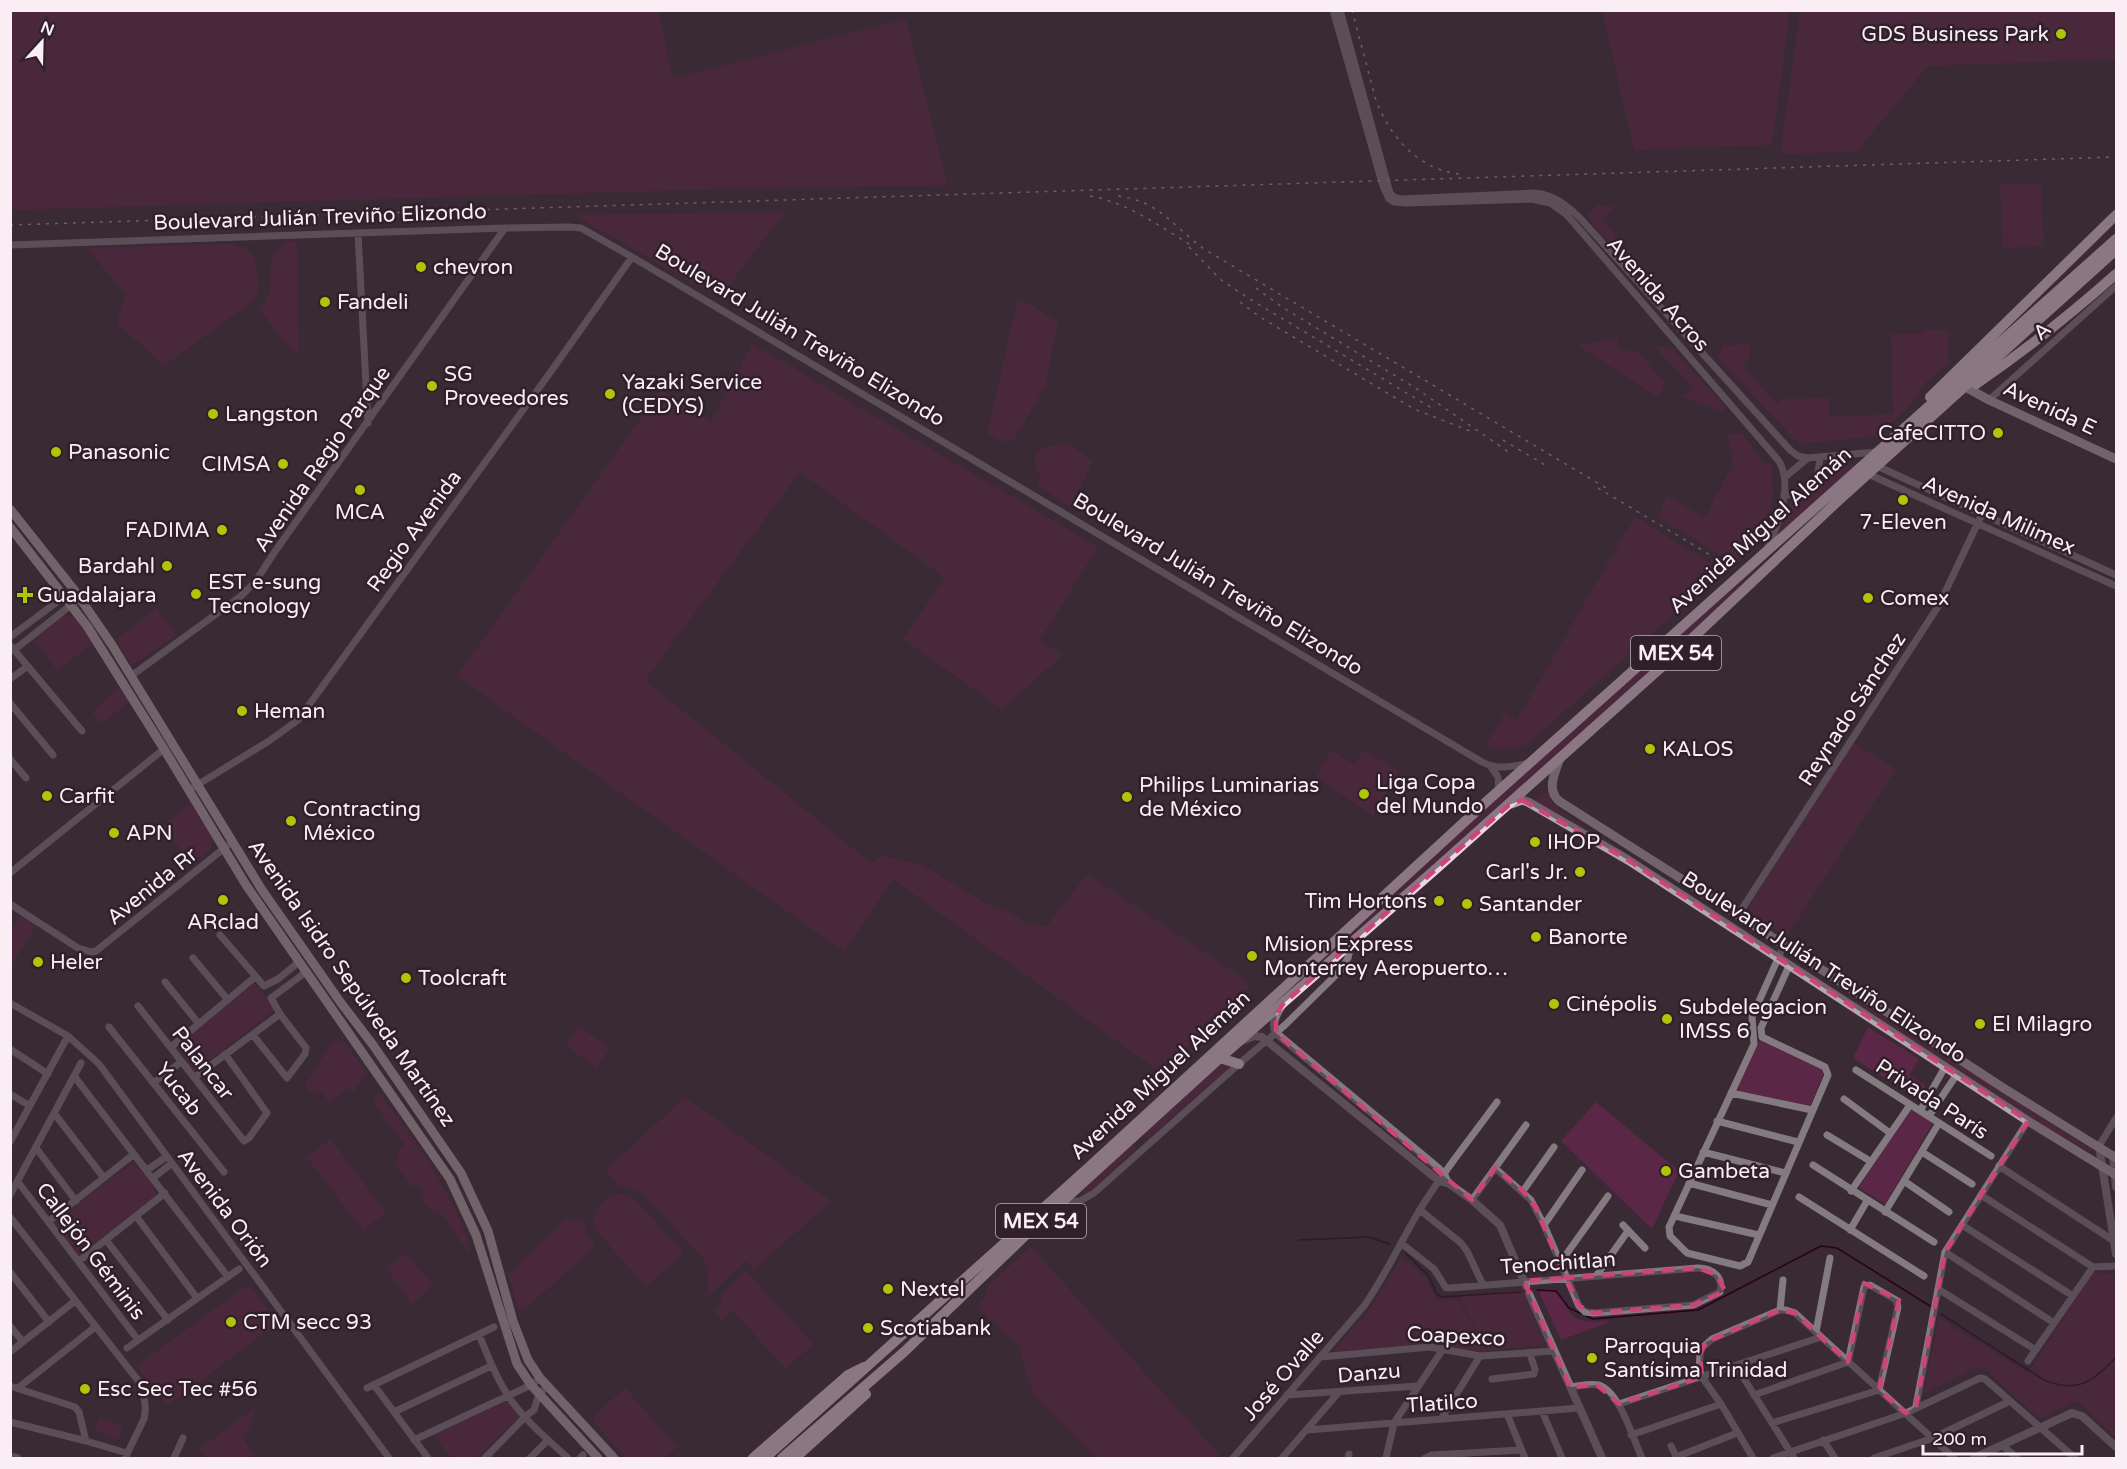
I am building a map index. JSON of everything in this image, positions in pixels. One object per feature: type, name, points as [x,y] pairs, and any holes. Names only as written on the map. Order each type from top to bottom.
[{"type":"highway","points":[[1919,415],[1925,401],[1952,373],[2116,215]]},
{"type":"highway","name":"Avenida Miguel Alemán","points":[[765,1458],[904,1352],[1061,1203],[1220,1058],[1509,805],[1665,663],[2085,274],[2116,239]]},
{"type":"highway","name":"Avenida Miguel Alemán","points":[[782,1458],[870,1365],[1499,791],[1876,452],[2116,250]]},
{"type":"highway","points":[[1957,394],[1969,389],[2054,328],[2116,274]]},
{"type":"highway","points":[[1220,1058],[1239,1064]]},
{"type":"highway","points":[[795,1458],[898,1364],[904,1352]]},
{"type":"highway","points":[[753,1458],[848,1375],[870,1365]]},
{"type":"main road","name":"Avenida E","points":[[1969,389],[2116,459]]},
{"type":"main road","name":"Avenida Isidro Sepúlveda Martínez","points":[[10,509],[78,595],[131,676],[194,787],[223,849],[450,1179],[476,1235],[515,1359],[531,1385],[598,1458]]},
{"type":"main road","name":"Avenida Isidro Sepúlveda Martínez","points":[[10,527],[87,626],[164,749],[233,842],[262,890],[461,1173],[488,1231],[518,1338],[528,1360],[540,1378],[614,1458]]},
{"type":"main road","name":"Boulevard Julián Treviño Elizondo","points":[[1560,757],[1551,789],[1558,801],[1738,915],[1781,952],[1789,966],[2028,1121],[2116,1174]]},
{"type":"main road","name":"Boulevard Julián Treviño Elizondo","points":[[1509,805],[1522,800],[1528,802],[1572,827],[1740,934],[1822,969],[2005,1089],[2115,1156]]},
{"type":"main road","points":[[1572,827],[1584,830],[1705,894]]},
{"type":"main road","points":[[379,1078],[396,1092],[402,1089]]},
{"type":"street","points":[[1333,10],[1358,90]]},
{"type":"street","points":[[1340,10],[1358,90]]},
{"type":"street","name":"Avenida Acros","points":[[1358,90],[1382,175],[1391,198],[1399,203],[1535,193],[1553,196],[1580,218],[1790,450],[1798,456],[1808,458]]},
{"type":"street","name":"Avenida Acros","points":[[1444,200],[1532,199],[1558,208],[1575,223],[1752,429],[1779,461],[1784,469],[1785,477]]},
{"type":"street","name":"Boulevard Julián Treviño Elizondo","points":[[10,245],[569,226],[581,228],[632,256],[1491,767]]},
{"type":"street","name":"Avenida Regio Parque","points":[[131,676],[249,589],[506,228]]},
{"type":"street","points":[[358,233],[368,423]]},
{"type":"street","name":"Regio Avenida","points":[[194,787],[269,741],[298,720],[632,256]]},
{"type":"street","name":"A","points":[[1989,400],[2116,286]]},
{"type":"street","points":[[1732,406],[1742,398]]},
{"type":"street","points":[[1752,429],[1762,420]]},
{"type":"street","points":[[1764,555],[1784,495],[1785,477],[1808,458],[1876,452]]},
{"type":"street","points":[[1784,495],[1801,495],[1816,486],[1820,458]]},
{"type":"street","name":"Avenida Milimex","points":[[1877,466],[2116,575]]},
{"type":"street","name":"Avenida Milimex","points":[[1868,474],[2116,586]]},
{"type":"street","name":"Reynado Sánchez","points":[[1738,915],[1939,605],[1982,514]]},
{"type":"street","points":[[10,637],[64,596],[78,595]]},
{"type":"street","points":[[78,595],[71,604],[31,636],[12,647],[82,731]]},
{"type":"street","points":[[24,626],[31,636]]},
{"type":"street","points":[[10,679],[28,666]]},
{"type":"street","points":[[10,703],[53,755]]},
{"type":"street","points":[[10,873],[164,749]]},
{"type":"street","points":[[10,759],[26,778]]},
{"type":"street","points":[[1499,791],[1499,781],[1491,767],[1510,767],[1532,762]]},
{"type":"street","name":"Avenida Rr","points":[[10,904],[78,948],[91,952],[102,948],[233,842]]},
{"type":"street","points":[[220,935],[264,986],[278,979],[299,962]]},
{"type":"street","points":[[1061,1203],[1080,1201],[1094,1193],[1276,1033],[1341,970],[1348,958],[1351,945]]},
{"type":"street","points":[[1781,952],[1752,1017],[1754,1044],[1669,1227],[1670,1236],[1687,1253],[1740,1266],[1748,1262],[1828,1075],[1825,1067],[1762,1037],[1761,1028],[1789,966]]},
{"type":"street","points":[[193,958],[228,1000]]},
{"type":"street","points":[[253,1035],[287,1078],[305,1054],[304,1045],[280,1014],[271,998],[306,972]]},
{"type":"street","points":[[171,1047],[255,977]]},
{"type":"street","points":[[165,982],[199,1024]]},
{"type":"street","name":"Avenida Orión","points":[[10,1003],[68,1036],[99,1064],[389,1458]]},
{"type":"street","points":[[1283,1004],[1273,1025],[1276,1033],[1444,1179]]},
{"type":"street","name":"Palancar","points":[[138,1006],[242,1140],[249,1138],[267,1113],[225,1054]]},
{"type":"street","points":[[195,1077],[280,1014]]},
{"type":"street","name":"Yucab","points":[[109,1027],[224,1172]]},
{"type":"street","points":[[11,1142],[68,1036]]},
{"type":"street","points":[[1238,1043],[1254,1036],[1262,1037],[1472,1200],[1500,1225],[1602,1458]]},
{"type":"street","points":[[10,1049],[48,1074]]},
{"type":"street","points":[[153,1083],[181,1062]]},
{"type":"street","points":[[10,1195],[81,1063]]},
{"type":"street","points":[[1920,1111],[1945,1067]]},
{"type":"street","name":"Privada París","points":[[1856,1070],[1990,1156]]},
{"type":"street","points":[[1929,1116],[1957,1074]]},
{"type":"street","points":[[74,1076],[228,1277]]},
{"type":"street","points":[[1731,1093],[1812,1110]]},
{"type":"street","points":[[10,1094],[30,1106]]},
{"type":"street","points":[[1844,1099],[1890,1133]]},
{"type":"street","name":"José Ovalle","points":[[1233,1458],[1375,1291],[1420,1210],[1497,1102]]},
{"type":"street","points":[[1851,1191],[1910,1105]]},
{"type":"street","points":[[54,1113],[104,1179]]},
{"type":"street","points":[[2116,1118],[2099,1146],[2116,1254]]},
{"type":"street","points":[[1717,1121],[1798,1142]]},
{"type":"street","points":[[1916,1406],[1945,1252],[2028,1121]]},
{"type":"street","points":[[1885,1212],[1939,1123]]},
{"type":"street","points":[[1472,1200],[1526,1125]]},
{"type":"street","points":[[1827,1135],[1870,1161]]},
{"type":"street","points":[[36,1148],[75,1201]]},
{"type":"street","points":[[1523,1191],[1554,1148]]},
{"type":"street","points":[[1703,1152],[1785,1173]]},
{"type":"street","points":[[1922,1152],[1972,1184]]},
{"type":"street","points":[[48,1221],[134,1154]]},
{"type":"street","points":[[2115,1156],[2116,1187]]},
{"type":"street","points":[[147,1170],[166,1157]]},
{"type":"street","points":[[153,1178],[171,1164]]},
{"type":"street","points":[[1813,1165],[1934,1242]]},
{"type":"street","points":[[1999,1166],[2114,1241]]},
{"type":"street","points":[[1495,1168],[1523,1191],[1535,1206],[1566,1278]]},
{"type":"street","points":[[1544,1225],[1582,1170]]},
{"type":"street","points":[[1904,1181],[1949,1212]]},
{"type":"street","name":"Callejón Géminis","points":[[18,1182],[138,1340]]},
{"type":"street","points":[[1689,1183],[1772,1205]]},
{"type":"street","points":[[79,1261],[165,1193]]},
{"type":"street","points":[[1981,1195],[2093,1267],[2116,1266]]},
{"type":"street","points":[[1560,1263],[1608,1196]]},
{"type":"street","points":[[1799,1197],[1924,1276]]},
{"type":"street","points":[[1850,1230],[1867,1201]]},
{"type":"street","points":[[1420,1210],[1461,1243],[1483,1285]]},
{"type":"street","points":[[10,1216],[140,1383],[144,1397],[144,1419],[126,1456],[86,1441],[10,1422]]},
{"type":"street","points":[[136,1216],[197,1298]]},
{"type":"street","points":[[1675,1216],[1759,1235]]},
{"type":"street","points":[[1962,1225],[2073,1296]]},
{"type":"street","points":[[1596,1276],[1626,1228],[1645,1248]]},
{"type":"street","points":[[106,1239],[168,1320]]},
{"type":"street","name":"Tenochitlan","points":[[1399,1247],[1434,1269],[1446,1287],[1483,1285],[1526,1287],[1566,1278],[1704,1268],[1717,1275],[1722,1285],[1720,1292],[1693,1305],[1589,1313],[1579,1306],[1566,1278]]},
{"type":"street","points":[[1945,1252],[2054,1323]]},
{"type":"street","points":[[1818,1334],[1830,1258]]},
{"type":"street","points":[[2028,1361],[2093,1267]]},
{"type":"street","points":[[127,1348],[239,1269]]},
{"type":"street","points":[[10,1272],[49,1322]]},
{"type":"street","points":[[1780,1310],[1783,1280]]},
{"type":"street","points":[[1848,1362],[1863,1289],[1870,1286],[1894,1298],[1898,1304],[1879,1390]]},
{"type":"street","points":[[1938,1289],[2036,1350]]},
{"type":"street","points":[[10,1352],[75,1301]]},
{"type":"street","points":[[1752,1458],[1721,1404],[1702,1377],[1699,1369],[1700,1353],[1706,1342],[1780,1310],[1786,1310],[1795,1313],[1954,1458]]},
{"type":"street","points":[[10,1326],[23,1342]]},
{"type":"street","points":[[14,1387],[95,1327]]},
{"type":"street","points":[[428,1458],[394,1412],[370,1386],[494,1327]]},
{"type":"street","points":[[479,1334],[491,1366],[508,1395],[548,1440],[568,1458]]},
{"type":"street","points":[[1618,1404],[1736,1366],[1818,1334]]},
{"type":"street","name":"Coapexco","points":[[1320,1357],[1418,1347],[1480,1356],[1554,1351]]},
{"type":"street","points":[[1386,1458],[1394,1423],[1443,1349]]},
{"type":"street","points":[[1492,1379],[1534,1374],[1530,1354]]},
{"type":"street","points":[[1441,1419],[1480,1356]]},
{"type":"street","points":[[1754,1395],[1848,1362]]},
{"type":"street","points":[[394,1412],[491,1366]]},
{"type":"street","points":[[1736,1366],[1792,1455]]},
{"type":"street","points":[[414,1440],[531,1385],[540,1378]]},
{"type":"street","points":[[1773,1458],[1792,1455],[1824,1440],[1905,1413],[1980,1378],[1985,1379],[2075,1458]]},
{"type":"street","points":[[1570,1387],[1597,1385],[1611,1393],[1642,1458]]},
{"type":"street","points":[[485,1458],[535,1408],[539,1394],[548,1386]]},
{"type":"street","name":"Danzu","points":[[1287,1395],[1418,1386]]},
{"type":"street","points":[[14,1387],[75,1407],[79,1412],[86,1441]]},
{"type":"street","points":[[1772,1423],[1879,1390]]},
{"type":"street","points":[[1282,1458],[1340,1392]]},
{"type":"street","points":[[1874,1458],[1933,1438],[2010,1401]]},
{"type":"street","points":[[1631,1435],[1721,1404]]},
{"type":"street","name":"Tlatilco","points":[[1307,1430],[1579,1407]]},
{"type":"street","points":[[1542,1411],[1562,1458]]},
{"type":"street","points":[[1507,1414],[1525,1458]]},
{"type":"street","points":[[1974,1458],[2068,1414],[2082,1416],[2116,1447]]},
{"type":"street","points":[[1671,1446],[1677,1458],[1737,1433]]},
{"type":"street","points":[[174,1458],[183,1438]]},
{"type":"street","points":[[530,1458],[548,1440]]},
{"type":"street","points":[[1824,1440],[1835,1458]]},
{"type":"street","points":[[2003,1446],[2017,1458]]},
{"type":"street","points":[[1425,1458],[1432,1455],[1521,1450]]},
{"type":"street","points":[[10,1457],[17,1458]]},
{"type":"highlighted area","points":[[1522,800],[1628,860],[2028,1121],[1945,1252],[1916,1406],[1906,1413],[1879,1390],[1899,1300],[1864,1283],[1848,1362],[1795,1313],[1780,1310],[1706,1342],[1700,1354],[1702,1377],[1619,1404],[1597,1385],[1570,1387],[1524,1281],[1566,1278],[1535,1206],[1523,1191],[1495,1168],[1472,1200],[1276,1033],[1276,1015],[1283,1004],[1471,837],[1509,805]],"holes":[[[1698,1268],[1717,1275],[1725,1291],[1693,1305],[1594,1313],[1579,1306],[1566,1278]]]},
{"type":"shaded area","points":[[10,11],[658,11],[673,78],[906,19],[948,185],[688,190],[11,210]]},
{"type":"shaded area","points":[[1602,11],[1790,11],[1772,145],[1634,150]]},
{"type":"shaded area","points":[[1800,11],[2116,11],[2116,59],[1928,66],[1856,152],[1780,154]]},
{"type":"shaded area","points":[[2000,184],[2041,184],[2044,246],[2003,248]]},
{"type":"shaded area","points":[[1598,205],[1616,207],[1601,219],[1642,266],[1635,273],[1589,219],[1589,213]]},
{"type":"shaded area","points":[[785,212],[719,298],[574,215]]},
{"type":"shaded area","points":[[285,241],[297,242],[299,352],[295,354],[259,309],[268,296],[272,260]]},
{"type":"shaded area","points":[[230,244],[244,248],[254,255],[259,283],[254,300],[164,366],[117,323],[125,295],[87,248]]},
{"type":"shaded area","points":[[1022,300],[1058,321],[1046,384],[1014,440],[1003,442],[987,434],[1017,302]]},
{"type":"shaded area","points":[[1922,330],[1946,330],[1949,333],[1948,362],[1924,384],[1912,403],[1877,436],[1799,444],[1719,359],[1722,346],[1749,344],[1749,359],[1743,365],[1777,405],[1783,399],[1829,398],[1829,417],[1893,414],[1891,334],[1922,334]]},
{"type":"shaded area","points":[[1619,338],[1616,346],[1621,351],[1637,351],[1665,383],[1658,397],[1577,345]]},
{"type":"shaded area","points":[[752,344],[1098,547],[1040,640],[1063,655],[1002,709],[903,639],[945,578],[800,472],[645,680],[871,863],[881,856],[922,865],[982,901],[1007,911],[1027,923],[1046,927],[1087,874],[1252,984],[1161,1073],[893,879],[844,952],[457,676],[661,390],[711,422]]},
{"type":"shaded area","points":[[1655,347],[1671,347],[1726,408],[1724,412],[1682,397],[1693,388]]},
{"type":"shaded area","points":[[1728,433],[1743,434],[1762,461],[1772,465],[1773,495],[1763,539],[1736,564],[1657,517],[1667,496],[1705,517],[1733,464]]},
{"type":"shaded area","points":[[1062,444],[1070,445],[1093,461],[1077,493],[1107,515],[1111,530],[1037,486],[1041,478],[1035,457],[1042,449]]},
{"type":"shaded area","points":[[1856,465],[1775,539],[1786,502],[1802,502],[1820,485],[1822,469]]},
{"type":"shaded area","points":[[1635,516],[1722,571],[1528,744],[1507,749],[1485,746],[1505,713],[1517,720]]},
{"type":"shaded area","points":[[1764,562],[1674,651],[1318,969],[1314,965],[1719,598]]},
{"type":"shaded area","points":[[156,608],[176,635],[132,665],[116,640]]},
{"type":"shaded area","points":[[63,614],[76,617],[92,643],[58,671],[32,639]]},
{"type":"shaded area","points":[[118,687],[129,702],[101,724],[92,712]]},
{"type":"shaded area","points":[[1854,743],[1896,769],[1786,937],[1746,910]]},
{"type":"shaded area","name":"Liga Copa del Mundo","points":[[1331,750],[1355,765],[1364,750],[1398,771],[1373,816],[1316,776]]},
{"type":"shaded area","points":[[1549,788],[1551,800],[1558,809],[1625,852],[1533,801]]},
{"type":"shaded area","points":[[190,804],[213,839],[210,850],[192,863],[162,827]]},
{"type":"shaded area","points":[[21,915],[37,925],[11,965],[10,932]]},
{"type":"shaded area","points":[[255,983],[275,1009],[195,1072],[175,1047]]},
{"type":"shaded area","points":[[1828,987],[1863,1004],[2091,1151],[2060,1136]]},
{"type":"shaded area","points":[[578,1026],[610,1047],[597,1068],[566,1046]]},
{"type":"shaded area","points":[[1868,1027],[1919,1059],[1909,1075],[1926,1086],[1918,1099],[1853,1058]]},
{"type":"shaded area","points":[[1760,1039],[1825,1070],[1810,1107],[1735,1091]]},
{"type":"shaded area","points":[[334,1040],[345,1042],[366,1073],[353,1093],[348,1089],[329,1102],[320,1091],[313,1094],[305,1086]]},
{"type":"shaded area","points":[[1224,1062],[1234,1063],[1149,1138],[1142,1136]]},
{"type":"shaded area","points":[[379,1092],[444,1187],[464,1228],[471,1250],[468,1253],[438,1209],[433,1213],[421,1198],[425,1194],[418,1183],[412,1187],[394,1162],[399,1157],[396,1152],[405,1145],[373,1102]]},
{"type":"shaded area","points":[[685,1097],[831,1201],[754,1270],[746,1261],[708,1296],[708,1270],[704,1260],[647,1198],[640,1192],[619,1186],[606,1170]]},
{"type":"shaded area","points":[[1596,1102],[1679,1171],[1652,1229],[1561,1141]]},
{"type":"shaded area","points":[[1909,1108],[1933,1123],[1885,1204],[1859,1188]]},
{"type":"shaded area","points":[[331,1139],[386,1213],[363,1230],[306,1157]]},
{"type":"shaded area","points":[[1131,1146],[1135,1146],[1136,1149],[1087,1194],[1083,1195],[1082,1191]]},
{"type":"shaded area","points":[[130,1164],[139,1168],[147,1177],[157,1196],[78,1256],[52,1223]]},
{"type":"shaded area","points":[[618,1194],[631,1196],[637,1201],[684,1253],[646,1287],[597,1231],[593,1222],[601,1204]]},
{"type":"shaded area","points":[[566,1219],[580,1219],[585,1223],[587,1235],[596,1245],[525,1309],[519,1309],[508,1274]]},
{"type":"shaded area","points":[[1031,1247],[1222,1458],[1097,1458],[1033,1394],[1018,1345],[977,1307],[985,1297],[989,1285]]},
{"type":"shaded area","points":[[405,1253],[433,1285],[412,1305],[387,1269]]},
{"type":"shaded area","points":[[1402,1257],[1425,1277],[1437,1300],[1458,1299],[1488,1353],[1424,1344],[1333,1352],[1367,1312]]},
{"type":"shaded area","points":[[746,1271],[813,1344],[786,1369],[733,1311],[721,1321],[714,1311],[722,1300],[721,1294]]},
{"type":"shaded area","points":[[2093,1272],[2114,1275],[2116,1438],[2077,1401],[2040,1419],[1981,1366],[1923,1394],[1939,1318],[2028,1373]]},
{"type":"shaded area","points":[[249,1284],[278,1323],[167,1406],[136,1366]]},
{"type":"shaded area","points":[[1522,1290],[1545,1345],[1488,1350],[1459,1297]]},
{"type":"shaded area","points":[[1550,1290],[1559,1295],[1576,1318],[1588,1321],[1612,1321],[1561,1340],[1539,1292]]},
{"type":"shaded area","points":[[625,1388],[678,1447],[664,1458],[626,1458],[594,1422],[595,1415]]},
{"type":"shaded area","points":[[505,1401],[509,1402],[520,1414],[519,1417],[477,1458],[451,1458],[434,1435]]},
{"type":"shaded area","points":[[254,1408],[254,1418],[244,1438],[255,1458],[207,1458],[199,1449]]},
{"type":"shaded area","points":[[99,1417],[123,1427],[118,1440],[94,1430]]},
{"type":"waterway","points":[[1299,1240],[1368,1237],[1390,1244]]},
{"type":"waterway","points":[[1537,1290],[1556,1291],[1569,1308],[1593,1319],[1698,1310],[1821,1246],[1837,1248],[1930,1306]]},
{"type":"waterway","points":[[1405,1253],[1429,1276],[1436,1293],[1441,1297],[1521,1292]]},
{"type":"waterway","points":[[1941,1314],[2044,1380],[2056,1384],[2076,1385],[2093,1379],[2116,1357]]},
{"type":"railway","points":[[1352,10],[1375,97],[1396,137],[1406,148],[1430,165],[1459,174]]},
{"type":"railway","points":[[10,225],[2116,157]]},
{"type":"railway","points":[[1090,196],[1129,209],[1189,244]]},
{"type":"railway","points":[[1118,196],[1145,203],[1165,216],[1204,249],[1606,488]]},
{"type":"railway","points":[[1189,247],[1221,280],[1248,298],[1435,410]]},
{"type":"railway","points":[[1256,288],[1282,307],[1417,389],[1510,453]]},
{"type":"railway","points":[[1240,302],[1260,317],[1414,409],[1470,431]]},
{"type":"railway","points":[[1503,440],[1545,465]]},
{"type":"railway","points":[[1598,488],[1727,565]]},
{"type":"place","name":"GDS Business Park","points":[[2061,34]]},
{"type":"place","name":"chevron","points":[[421,267]]},
{"type":"place","name":"Fandeli","points":[[325,302]]},
{"type":"place","name":"SG Proveedores","points":[[432,386]]},
{"type":"place","name":"Yazaki Service (CEDYS)","points":[[610,394]]},
{"type":"place","name":"Langston","points":[[213,414]]},
{"type":"place","name":"CafeCITTO","points":[[1998,433]]},
{"type":"place","name":"Panasonic","points":[[56,452]]},
{"type":"place","name":"CIMSA","points":[[283,464]]},
{"type":"place","name":"MCA","points":[[360,490]]},
{"type":"place","name":"7-Eleven","points":[[1903,500]]},
{"type":"place","name":"FADIMA","points":[[222,530]]},
{"type":"place","name":"Bardahl","points":[[167,566]]},
{"type":"place","name":"EST e-sung Tecnology","points":[[196,594]]},
{"type":"place","name":"Guadalajara","points":[[25,595]]},
{"type":"place","name":"Comex","points":[[1868,598]]},
{"type":"place","name":"Heman","points":[[242,711]]},
{"type":"place","name":"KALOS","points":[[1650,749]]},
{"type":"place","name":"Liga Copa del Mundo","points":[[1364,794]]},
{"type":"place","name":"Carfit","points":[[47,796]]},
{"type":"place","name":"Philips Luminarias de México","points":[[1127,797]]},
{"type":"place","name":"Contracting México","points":[[291,821]]},
{"type":"place","name":"APN","points":[[114,833]]},
{"type":"place","name":"IHOP","points":[[1535,842]]},
{"type":"place","name":"Carl's Jr.","points":[[1580,872]]},
{"type":"place","name":"ARclad","points":[[223,900]]},
{"type":"place","name":"Tim Hortons","points":[[1439,901]]},
{"type":"place","name":"Santander","points":[[1467,904]]},
{"type":"place","name":"Banorte","points":[[1536,937]]},
{"type":"place","name":"Mision Express Monterrey Aeropuerto…","points":[[1252,956]]},
{"type":"place","name":"Heler","points":[[38,962]]},
{"type":"place","name":"Toolcraft","points":[[406,978]]},
{"type":"place","name":"Cinépolis","points":[[1554,1004]]},
{"type":"place","name":"Subdelegacion IMSS 6","points":[[1667,1019]]},
{"type":"place","name":"El Milagro","points":[[1980,1024]]},
{"type":"place","name":"Gambeta","points":[[1666,1171]]},
{"type":"place","name":"Nextel","points":[[888,1289]]},
{"type":"place","name":"CTM secc 93","points":[[231,1322]]},
{"type":"place","name":"Scotiabank","points":[[868,1328]]},
{"type":"place","name":"Parroquia Santísima Trinidad","points":[[1592,1358]]},
{"type":"place","name":"Esc Sec Tec #56","points":[[85,1389]]}]
